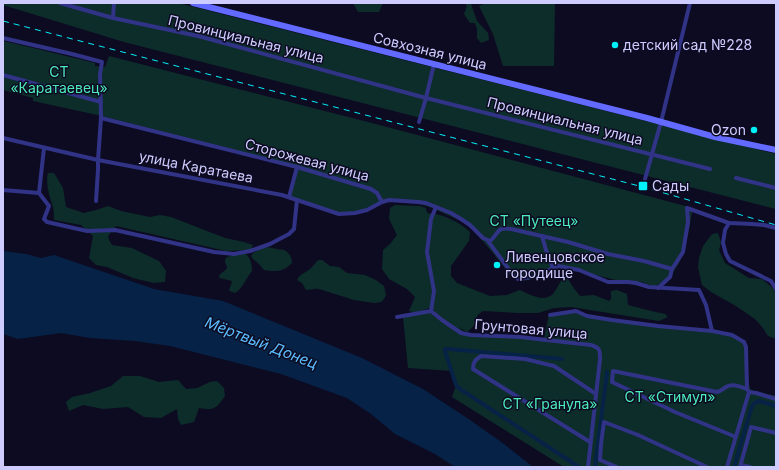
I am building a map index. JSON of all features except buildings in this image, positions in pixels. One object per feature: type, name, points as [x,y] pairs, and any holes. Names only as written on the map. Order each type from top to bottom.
[{"type":"street","name":"Провинциальная улица","points":[[60,3],[112,18],[198,36],[426,98],[710,169]]},
{"type":"street","points":[[112,18],[114,3]]},
{"type":"street","name":"Совхозная улица","points":[[193,3],[715,137],[776,150]]},
{"type":"street","points":[[661,122],[690,3]]},
{"type":"street","points":[[3,38],[102,62],[100,74],[101,118],[96,201]]},
{"type":"street","points":[[419,122],[434,64]]},
{"type":"street","points":[[3,76],[101,102]]},
{"type":"street","name":"Сторожевая улица","points":[[101,118],[297,167],[371,189],[377,193],[382,202]]},
{"type":"street","name":"Провинциальная улица","points":[[645,179],[661,122]]},
{"type":"street","name":"улица Каратаева","points":[[3,138],[98,160],[282,195],[340,214],[355,213],[367,210],[382,202]]},
{"type":"street","points":[[44,148],[39,193],[49,206],[44,219],[47,222],[88,231],[115,230],[214,252],[234,254],[256,249],[279,240],[293,231],[297,200]]},
{"type":"street","points":[[289,197],[297,167]]},
{"type":"street","points":[[736,178],[776,188]]},
{"type":"street","points":[[3,190],[39,193]]},
{"type":"street","points":[[382,202],[389,200],[426,203],[451,213],[470,225],[487,240],[502,258],[513,275],[518,279],[532,276],[558,266],[580,270],[608,282],[628,282],[649,287],[699,290],[706,305],[712,331]]},
{"type":"street","points":[[397,318],[431,310],[434,291],[427,252],[431,219],[436,207]]},
{"type":"street","points":[[658,288],[670,277],[672,269],[683,252],[688,222],[688,208],[729,223],[764,225],[776,228]]},
{"type":"street","points":[[729,223],[725,230],[723,243],[730,261],[771,281],[776,289]]},
{"type":"street","points":[[487,240],[490,241],[502,228],[530,232],[608,254],[644,261],[672,269]]},
{"type":"street","points":[[542,236],[553,268]]},
{"type":"street","name":"Грунтовая улица","points":[[431,310],[442,320],[461,333],[471,336],[520,337],[596,346],[600,350],[600,359],[588,467]]},
{"type":"street","points":[[550,315],[576,311],[587,316],[612,320],[730,334],[744,342],[746,347],[748,391],[728,467]]},
{"type":"street","points":[[590,442],[473,369],[473,364],[481,356],[525,359],[554,366],[596,394]]},
{"type":"street","points":[[736,437],[675,412],[612,382],[613,371],[717,392],[731,385],[776,399]]},
{"type":"street","points":[[617,467],[600,460],[604,422],[644,438],[707,467]]},
{"type":"street","points":[[750,467],[741,466],[751,427],[776,433]]},
{"type":"green space","points":[[3,3],[178,3],[776,154],[776,209],[124,42],[3,5]]},
{"type":"green space","points":[[353,3],[383,3],[379,12],[358,12]]},
{"type":"green space","points":[[465,3],[471,3],[477,21],[488,33],[489,40],[481,43],[477,38],[475,23],[470,23],[464,14],[467,6]]},
{"type":"green space","points":[[485,3],[555,3],[554,66],[503,66],[493,34],[479,6]]},
{"type":"green space","name":"СТ «Путеец»","points":[[3,41],[95,63],[95,66],[105,67],[109,56],[368,122],[693,208],[683,254],[674,271],[655,287],[642,282],[620,281],[561,267],[529,280],[518,281],[512,277],[473,230],[463,222],[432,208],[407,200],[388,200],[348,215],[290,198],[297,167],[102,116],[33,101],[33,98],[3,90]]},
{"type":"green space","points":[[48,173],[54,173],[63,188],[66,207],[84,213],[108,206],[121,211],[150,217],[160,215],[171,217],[225,238],[253,245],[251,250],[226,251],[116,226],[108,236],[112,245],[132,248],[159,261],[166,271],[165,282],[154,283],[133,278],[107,267],[96,265],[89,258],[93,236],[81,225],[54,220],[53,209],[47,186]]},
{"type":"green space","points":[[395,205],[420,206],[426,208],[427,213],[450,219],[470,232],[469,241],[451,266],[451,276],[457,283],[490,296],[507,295],[520,290],[536,297],[545,298],[553,294],[563,278],[568,279],[580,296],[594,295],[609,301],[611,299],[611,291],[617,290],[627,294],[628,305],[665,314],[668,317],[659,321],[571,307],[554,308],[538,313],[483,311],[478,316],[474,326],[467,332],[458,327],[466,333],[544,339],[549,314],[574,312],[638,323],[689,328],[738,338],[745,343],[749,385],[751,390],[776,396],[776,467],[564,467],[452,397],[457,383],[452,371],[408,368],[403,317],[435,311],[429,308],[416,313],[409,311],[415,297],[407,289],[389,279],[382,269],[383,250],[397,235],[389,219],[390,208]]},
{"type":"green space","points":[[718,233],[721,242],[719,250],[725,263],[749,278],[762,279],[774,289],[776,295],[776,339],[768,336],[755,319],[702,285],[698,267],[699,258],[703,246],[712,234]]},
{"type":"green space","points":[[264,247],[286,251],[290,255],[292,263],[280,271],[264,270],[251,256],[253,253]]},
{"type":"green space","points":[[245,253],[252,266],[252,271],[235,293],[229,290],[232,281],[219,277],[220,274],[227,268],[225,259],[227,257]]},
{"type":"green space","points":[[319,260],[322,260],[330,266],[339,267],[347,273],[365,275],[376,280],[384,286],[386,295],[384,299],[381,302],[374,303],[354,300],[319,289],[306,290],[302,283],[297,280]]},
{"type":"green space","points":[[123,376],[140,376],[159,382],[178,380],[186,389],[197,388],[210,382],[217,381],[224,388],[225,396],[215,408],[199,408],[194,422],[181,425],[178,419],[177,409],[161,418],[144,417],[128,407],[103,409],[83,405],[69,411],[66,402],[72,397],[111,386]]},
{"type":"water","name":"Мёртвый Донец","points":[[3,251],[26,254],[41,258],[54,255],[154,289],[223,301],[362,358],[423,389],[504,444],[533,467],[455,467],[435,454],[395,434],[371,414],[347,398],[281,374],[170,346],[135,341],[90,338],[61,333],[18,339],[3,334]]},
{"type":"waterway","points":[[562,359],[445,349],[456,385],[460,389],[579,467]]},
{"type":"waterway","points":[[595,467],[607,372]]},
{"type":"waterway","points":[[734,467],[752,406],[759,401],[776,406]]},
{"type":"railway","points":[[3,21],[643,187],[776,225]]},
{"type":"place","name":"детский сад №228","points":[[615,45]]},
{"type":"place","name":"Ozon","points":[[754,130]]},
{"type":"place","name":"Сады","points":[[643,186]]},
{"type":"place","name":"Ливенцовское городище","points":[[497,265]]},
{"type":"park label","name":"СТ «Каратаевец»","points":[[59,80]]},
{"type":"park label","name":"СТ «Стимул»","points":[[670,397]]},
{"type":"park label","name":"СТ «Гранула»","points":[[550,404]]}]
